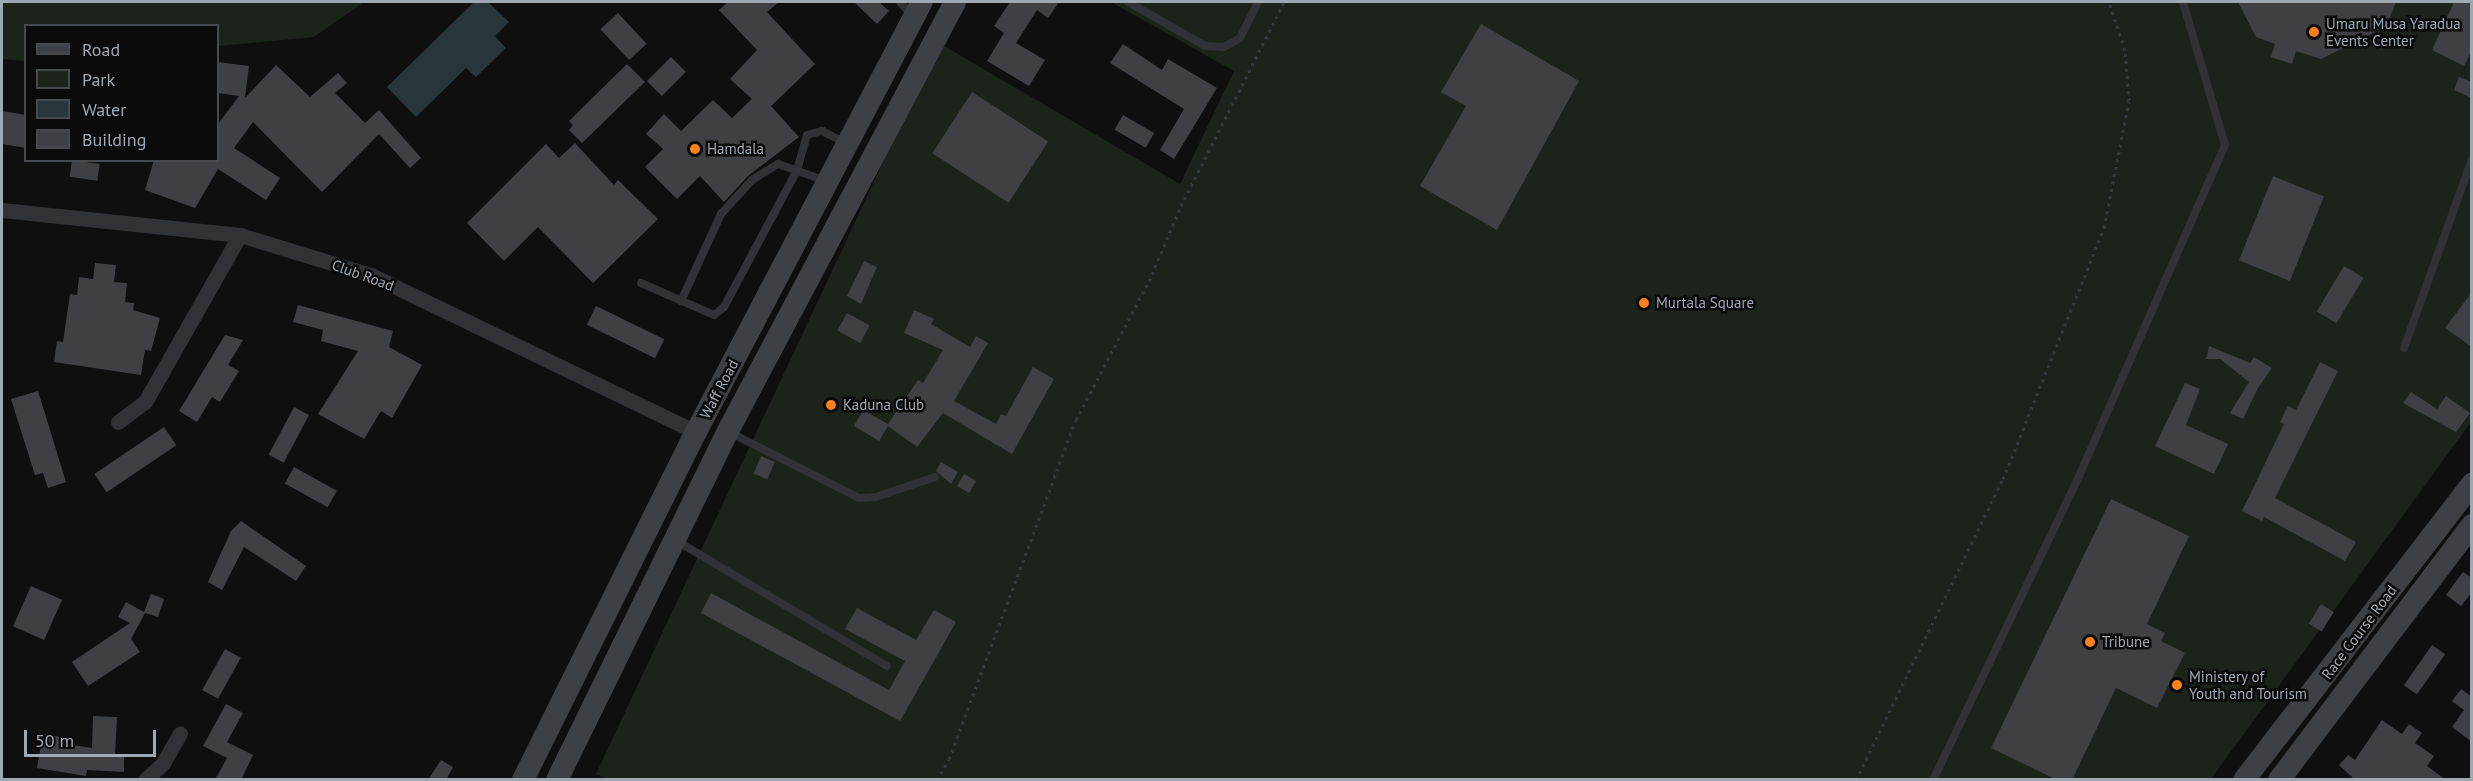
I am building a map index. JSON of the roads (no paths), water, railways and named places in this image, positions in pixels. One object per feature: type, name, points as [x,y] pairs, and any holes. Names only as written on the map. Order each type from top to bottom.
[{"type":"street","name":"Waff Road","points":[[556,780],[728,431],[955,2]]},
{"type":"street","name":"Waff Road","points":[[523,780],[696,432],[848,144],[912,7]]},
{"type":"street","name":"Club Road","points":[[2,210],[240,235],[371,275],[696,432]]},
{"type":"street","points":[[118,422],[145,402],[240,235]]},
{"type":"street","name":"Race Course Road","points":[[2244,780],[2472,484]]},
{"type":"street","name":"Race Course Road","points":[[2278,780],[2472,525]]},
{"type":"street","points":[[145,780],[163,763],[180,733]]},
{"type":"lane","points":[[1128,2],[1139,4],[1205,46],[1224,47],[1240,38],[1258,2]]},
{"type":"lane","points":[[1933,780],[2079,476],[2224,145],[2183,2]]},
{"type":"lane","points":[[641,283],[714,315],[724,307],[797,170],[807,135],[812,131],[822,131],[848,144]]},
{"type":"lane","points":[[2404,348],[2472,159]]},
{"type":"lane","points":[[681,301],[729,205],[773,165],[797,170],[828,182]]},
{"type":"lane","points":[[728,431],[859,498],[876,497],[935,477]]},
{"type":"lane","points":[[675,540],[887,666]]},
{"type":"water","points":[[474,2],[488,2],[509,22],[495,36],[506,48],[476,77],[466,68],[416,117],[387,87]]},
{"type":"place","name":"Umaru Musa Yaradua Events Center","points":[[2314,32]]},
{"type":"place","name":"Hamdala","points":[[695,149]]},
{"type":"place","name":"Murtala Square","points":[[1644,303]]},
{"type":"place","name":"Kaduna Club","points":[[831,405]]},
{"type":"place","name":"Tribune","points":[[2090,642]]},
{"type":"place","name":"Ministery of Youth and Tourism","points":[[2177,685]]}]
